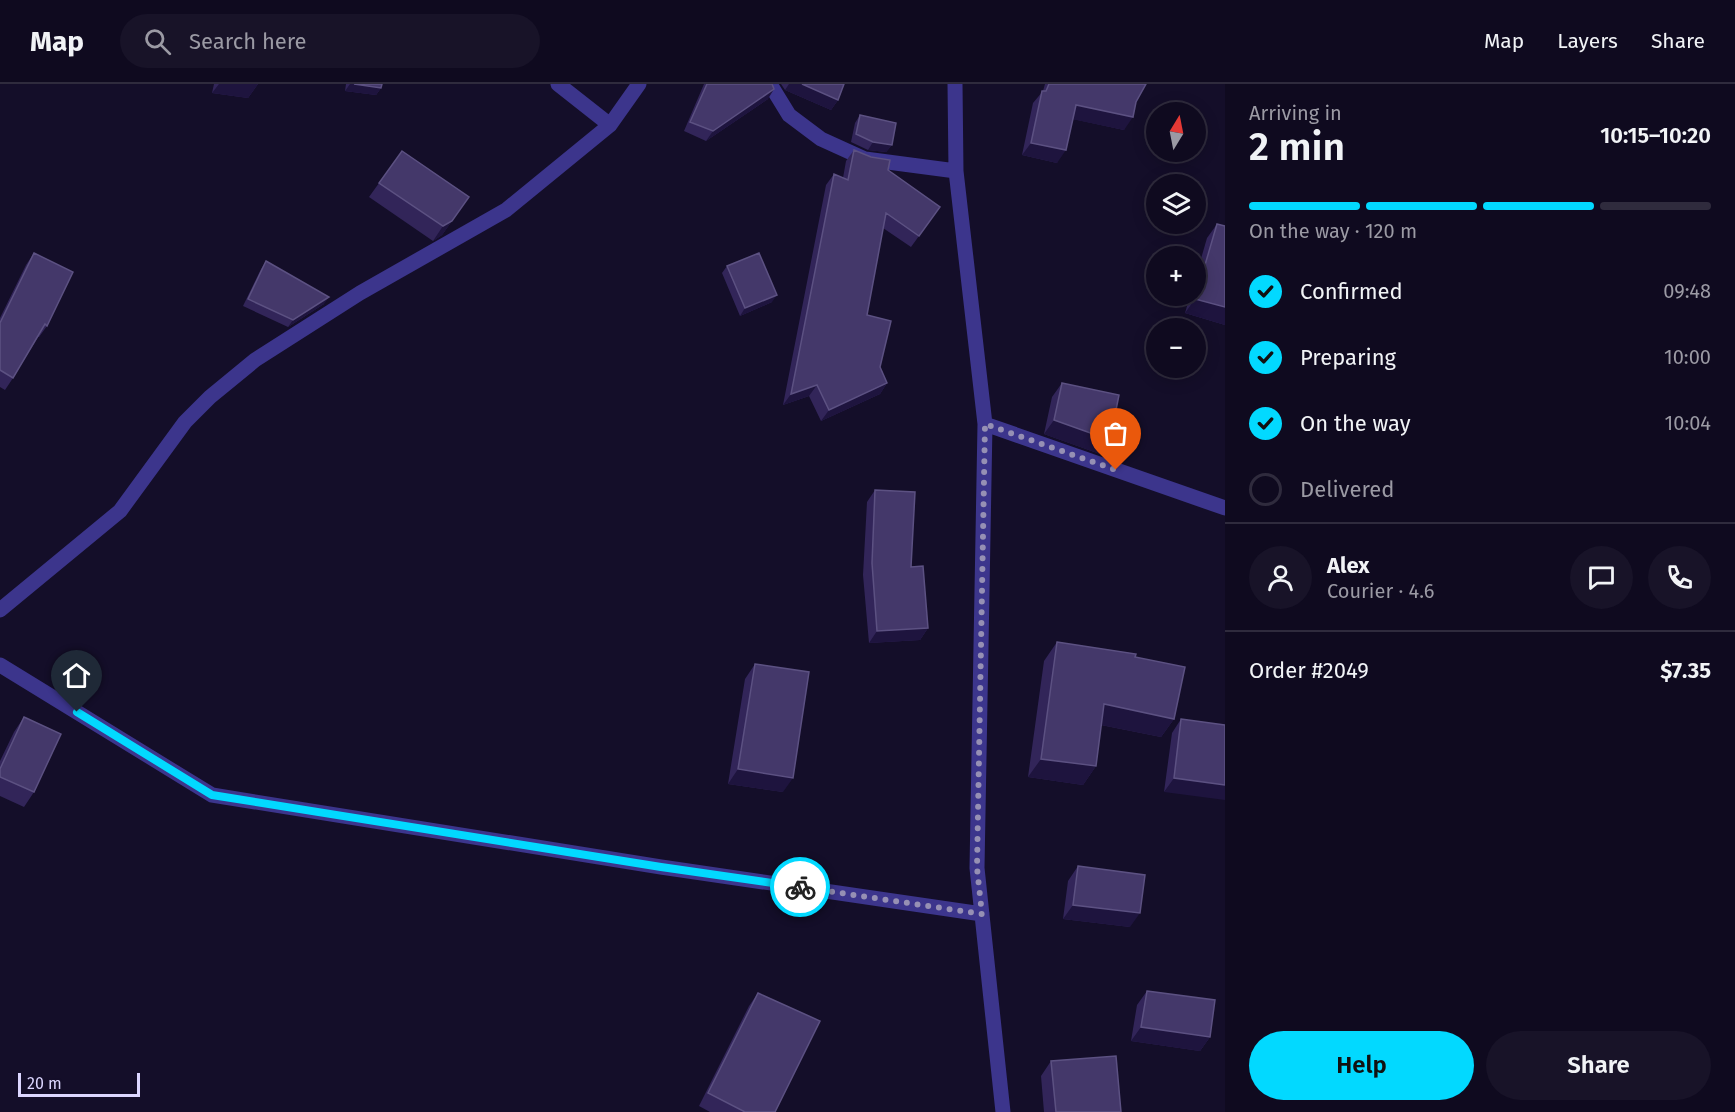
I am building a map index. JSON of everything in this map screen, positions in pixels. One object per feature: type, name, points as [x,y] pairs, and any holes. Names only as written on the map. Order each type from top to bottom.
[{"type":"street","points":[[558,84],[610,125]]},
{"type":"street","points":[[0,610],[120,511],[185,422],[210,397],[255,360],[360,292],[506,210],[610,125],[639,84]]},
{"type":"street","points":[[770,84],[789,115],[821,139],[865,159],[956,171]]},
{"type":"street","points":[[955,84],[956,171],[985,424],[977,868],[1003,1112]]},
{"type":"street","points":[[985,424],[1225,508]]},
{"type":"street","points":[[0,664],[212,795],[672,869],[982,914]]},
{"type":"building","points":[[354,84],[382,84],[381,88]]},
{"type":"building","points":[[707,84],[772,84],[774,89],[713,131],[690,122]]},
{"type":"building","points":[[802,84],[844,84],[838,100]]},
{"type":"building","points":[[1049,84],[1146,84],[1136,102],[1133,117],[1076,105],[1066,150],[1031,143],[1042,91],[1046,91]]},
{"type":"building","points":[[860,115],[896,123],[892,145],[873,142],[856,134]]},
{"type":"building","points":[[854,150],[871,157],[890,160],[888,170],[940,207],[919,236],[886,213],[867,315],[891,321],[880,367],[887,383],[829,410],[817,385],[791,394],[834,174],[848,180]]},
{"type":"building","points":[[402,151],[469,197],[452,221],[443,226],[379,183]]},
{"type":"building","points":[[1217,224],[1225,226],[1225,307],[1206,302],[1206,262]]},
{"type":"building","points":[[34,253],[73,272],[47,326],[45,324],[13,378],[0,370],[0,323]]},
{"type":"building","points":[[759,253],[777,295],[745,308],[727,266]]},
{"type":"building","points":[[266,261],[329,297],[293,320],[248,299]]},
{"type":"building","points":[[1062,383],[1119,395],[1110,440],[1054,420]]},
{"type":"building","points":[[875,490],[915,492],[911,567],[923,566],[928,628],[877,631],[872,563]]},
{"type":"building","points":[[1057,642],[1136,654],[1135,657],[1185,667],[1174,719],[1104,704],[1096,766],[1041,759]]},
{"type":"building","points":[[755,664],[809,672],[793,778],[738,769]]},
{"type":"building","points":[[24,717],[61,734],[34,792],[0,777],[0,769]]},
{"type":"building","points":[[1181,719],[1225,725],[1225,785],[1174,778]]},
{"type":"building","points":[[1078,866],[1145,875],[1140,913],[1073,905]]},
{"type":"building","points":[[1147,991],[1215,1000],[1210,1037],[1141,1027]]},
{"type":"building","points":[[758,993],[820,1021],[775,1112],[745,1112],[708,1093]]},
{"type":"building","points":[[1116,1056],[1121,1112],[1056,1112],[1051,1061]]},
{"type":"way so far","points":[[800,887],[982,914],[977,868],[985,424],[1116,470]]},
{"type":"route","points":[[77,712],[212,795],[800,887]]}]
